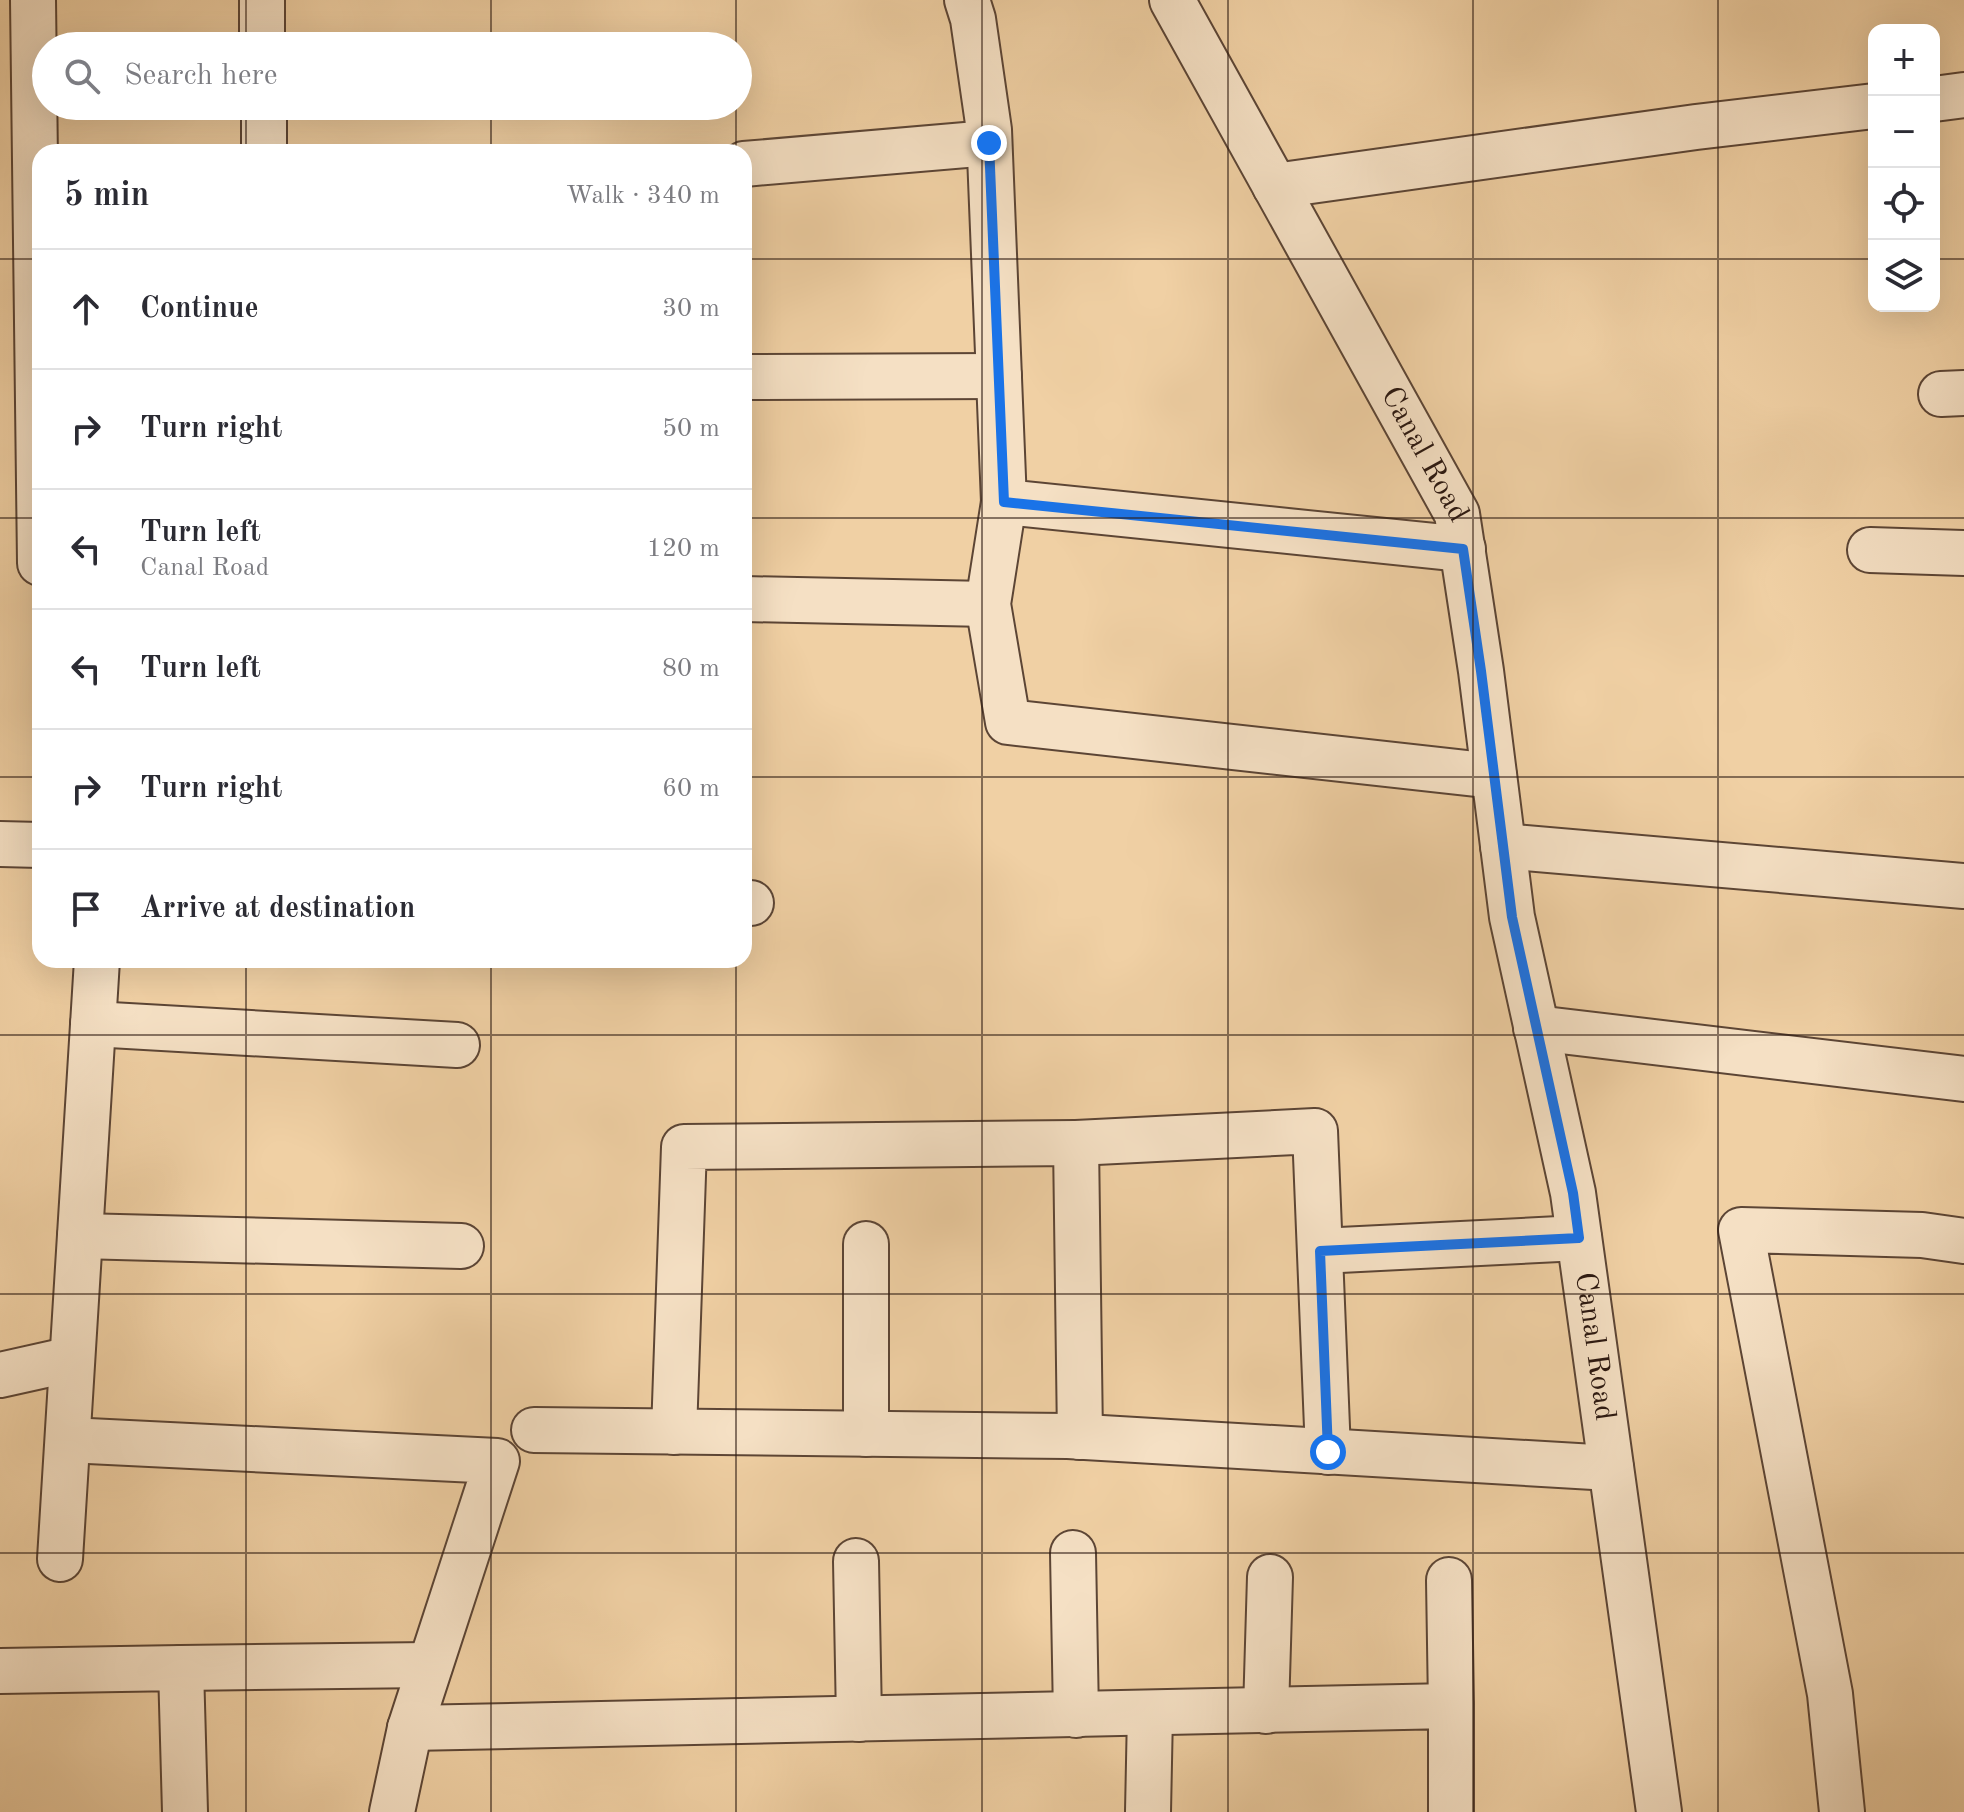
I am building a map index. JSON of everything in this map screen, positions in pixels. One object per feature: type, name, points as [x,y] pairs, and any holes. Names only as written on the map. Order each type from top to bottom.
[{"type":"street","points":[[33,0],[33,32]]},
{"type":"street","points":[[262,0],[262,32]]},
{"type":"street","points":[[967,0],[973,19],[989,143],[1004,502],[988,604],[1008,722],[1494,776]]},
{"type":"street","name":"Canal Road","points":[[1172,0],[1457,514],[1512,917],[1573,1193],[1659,1812]]},
{"type":"street","points":[[1940,98],[1964,95]]},
{"type":"street","points":[[1275,186],[1696,127],[1868,107]]},
{"type":"street","points":[[34,120],[35,144]]},
{"type":"street","points":[[264,120],[264,144]]},
{"type":"street","points":[[752,163],[989,143]]},
{"type":"street","points":[[752,377],[999,376]]},
{"type":"street","points":[[1004,502],[1463,549]]},
{"type":"street","points":[[1870,550],[1964,553]]},
{"type":"street","points":[[752,599],[988,604]]},
{"type":"street","points":[[0,844],[32,845]]},
{"type":"street","points":[[1503,846],[1964,886]]},
{"type":"street","points":[[60,1559],[96,968]]},
{"type":"street","points":[[93,1024],[457,1045]]},
{"type":"street","points":[[1536,1028],[1964,1079]]},
{"type":"street","points":[[674,1432],[684,1147],[1076,1143],[1315,1131],[1328,1452]]},
{"type":"street","points":[[1076,1143],[1080,1437]]},
{"type":"street","points":[[1842,1812],[1830,1694],[1741,1230],[1922,1235],[1964,1241]]},
{"type":"street","points":[[80,1236],[461,1246]]},
{"type":"street","points":[[1320,1251],[1579,1238]]},
{"type":"street","points":[[866,1244],[866,1434]]},
{"type":"street","points":[[0,1375],[72,1359]]},
{"type":"street","points":[[534,1430],[1080,1437],[1611,1468]]},
{"type":"street","points":[[68,1440],[497,1461],[410,1728],[392,1812]]},
{"type":"street","points":[[1073,1553],[1076,1715]]},
{"type":"street","points":[[856,1561],[859,1719]]},
{"type":"street","points":[[1266,1711],[1270,1577]]},
{"type":"street","points":[[1449,1580],[1451,1812]]},
{"type":"street","points":[[0,1671],[430,1665]]},
{"type":"street","points":[[181,1668],[185,1812]]},
{"type":"street","points":[[410,1728],[1451,1706]]},
{"type":"street","points":[[1148,1812],[1150,1713]]},
{"type":"route","points":[[989,143],[1004,502],[1463,549],[1512,917],[1573,1193],[1579,1238],[1320,1251],[1328,1452]]}]
